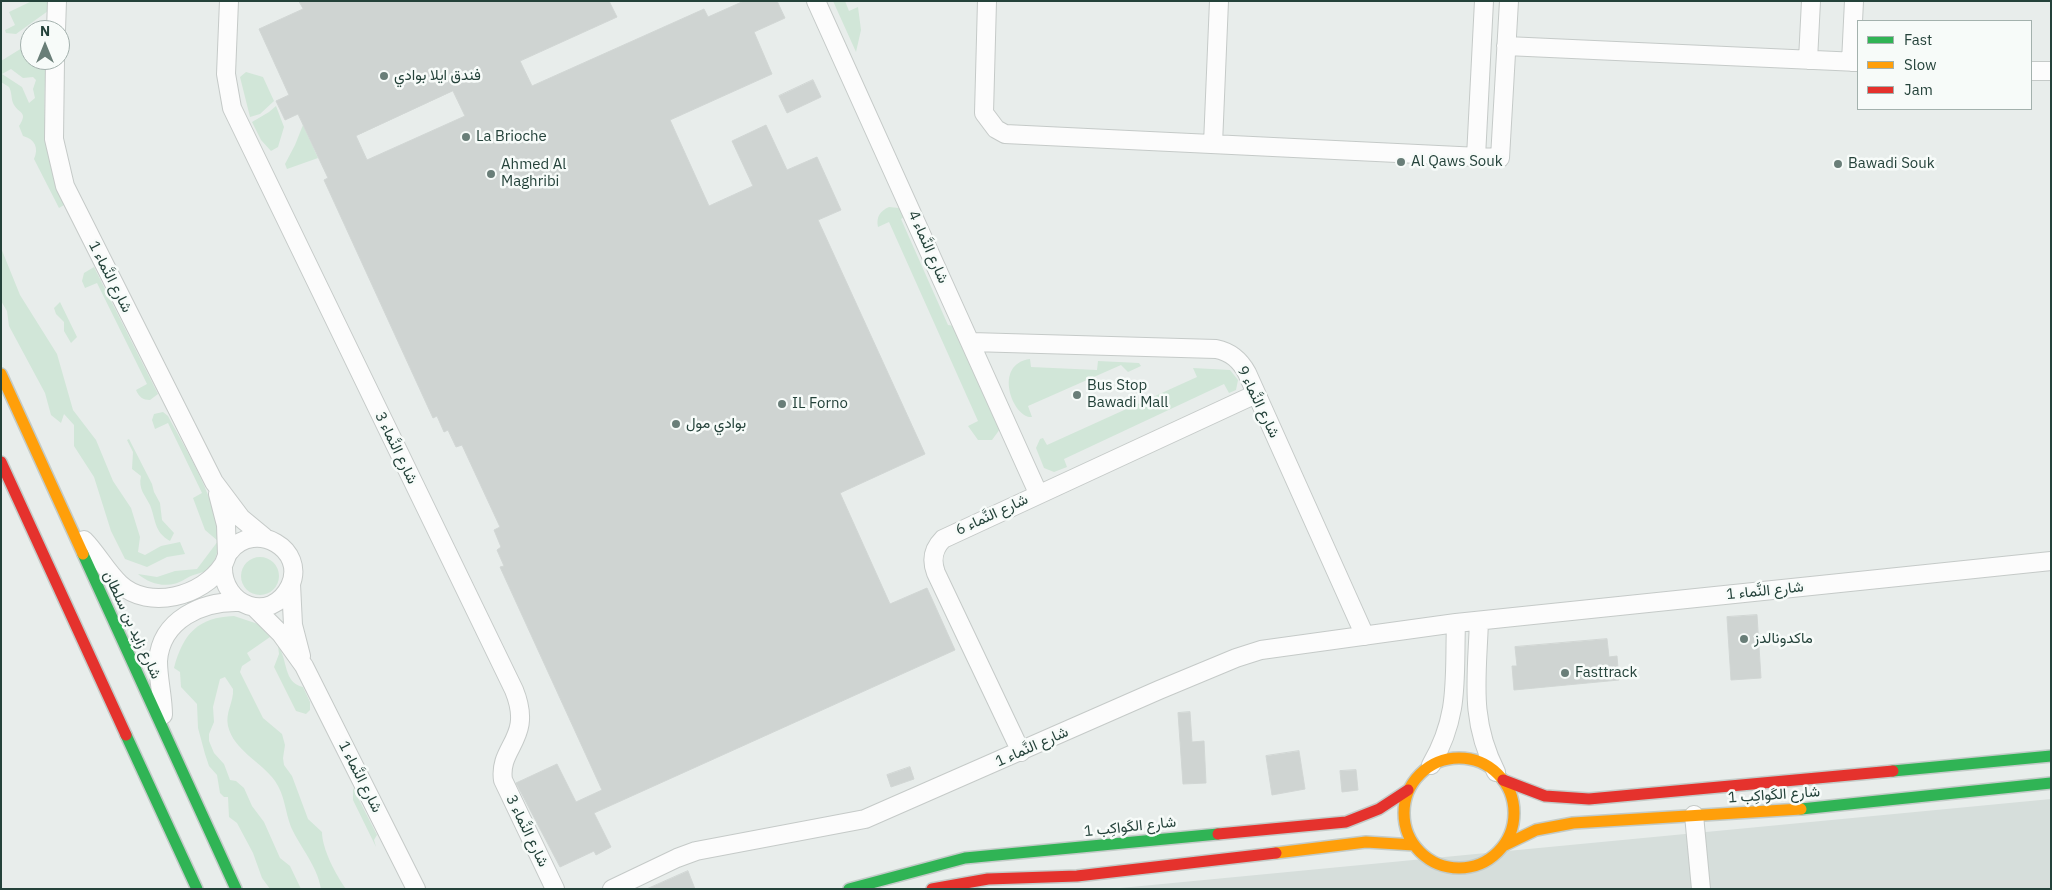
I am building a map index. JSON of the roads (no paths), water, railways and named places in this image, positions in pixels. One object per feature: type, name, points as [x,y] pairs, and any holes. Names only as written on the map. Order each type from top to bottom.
[{"type":"main road","name":"شارع زايد بن سلطان","points":[[1,374],[236,889]]},
{"type":"main road","points":[[1,462],[197,889]]},
{"type":"main road","name":"شارع الكَواكِب 1","points":[[1499,776],[1535,795],[1553,798],[1590,799],[2051,756]]},
{"type":"main road","points":[[1465,758],[1481,763],[1499,776],[1512,798],[1514,818],[1512,828],[1503,846],[1487,860],[1468,867],[1448,867],[1429,859],[1414,845],[1405,828],[1404,818],[1408,790],[1418,776],[1431,765],[1447,759],[1465,758]]},
{"type":"main road","name":"شارع الكَواكِب 1","points":[[1503,846],[1519,837],[1554,825],[1812,808],[2051,784]]},
{"type":"main road","name":"شارع الكَواكِب 1","points":[[849,889],[906,872],[965,858],[1346,822],[1379,809],[1408,790]]},
{"type":"main road","points":[[932,889],[988,879],[1080,882],[1366,842],[1414,845]]},
{"type":"street","points":[[56,20],[57,1]]},
{"type":"street","name":"شارع النَّماء 3","points":[[229,1],[226,74],[232,108],[518,700],[520,727],[504,765],[503,780],[556,889]]},
{"type":"street","name":"شارع النَّماء 4","points":[[816,1],[1038,493]]},
{"type":"street","points":[[987,1],[984,113],[996,129],[1014,135],[1500,158],[1508,1]]},
{"type":"street","points":[[1213,144],[1219,1]]},
{"type":"street","points":[[1476,157],[1484,1]]},
{"type":"street","points":[[1808,60],[1811,1]]},
{"type":"street","points":[[1506,46],[1854,62],[1854,1]]},
{"type":"street","name":"شارع النَّماء 1","points":[[55,70],[54,139],[65,186],[214,482],[241,518],[264,537]]},
{"type":"street","points":[[2032,70],[2051,72]]},
{"type":"street","name":"شارع النَّماء 9","points":[[971,342],[1216,349],[1224,351],[1238,360],[1256,394],[1365,636]]},
{"type":"street","name":"شارع النَّماء 6","points":[[1021,752],[936,573],[933,561],[935,548],[943,539],[1038,493],[1256,394]]},
{"type":"street","name":"شارع النَّماء 1","points":[[214,482],[226,525],[225,560]]},
{"type":"street","points":[[70,525],[121,584],[136,594],[153,598],[186,593],[200,587],[243,540],[264,537],[278,544],[288,555],[292,564],[291,584],[280,599],[272,604],[220,601],[186,614],[172,628],[164,641],[158,659],[163,728]]},
{"type":"street","points":[[225,560],[225,586],[246,604]]},
{"type":"street","name":"شارع النَّماء 1","points":[[612,889],[696,851],[865,820],[1159,690],[1242,656],[1274,648],[1456,623],[2051,561]]},
{"type":"street","name":"شارع النَّماء 1","points":[[291,584],[293,626],[304,666]]},
{"type":"street","name":"شارع النَّماء 1","points":[[246,604],[281,634],[304,666],[416,889]]},
{"type":"street","points":[[1479,621],[1476,709],[1478,726],[1482,742],[1499,776]]},
{"type":"street","points":[[1431,765],[1445,737],[1454,707],[1456,623]]},
{"type":"street","points":[[1694,815],[1701,889]]},
{"type":"place","name":"فندق ايلا بوادي","points":[[384,76]]},
{"type":"place","name":"La Brioche","points":[[466,137]]},
{"type":"place","name":"Al Qaws Souk","points":[[1401,162]]},
{"type":"place","name":"Bawadi Souk","points":[[1838,164]]},
{"type":"place","name":"Ahmed Al Maghribi","points":[[491,174]]},
{"type":"place","name":"Bus Stop Bawadi Mall","points":[[1077,395]]},
{"type":"place","name":"IL Forno","points":[[782,404]]},
{"type":"place","name":"بوادي مول","points":[[676,424]]},
{"type":"place","name":"ماكدونالدز","points":[[1744,639]]},
{"type":"place","name":"Fasttrack","points":[[1565,673]]}]
